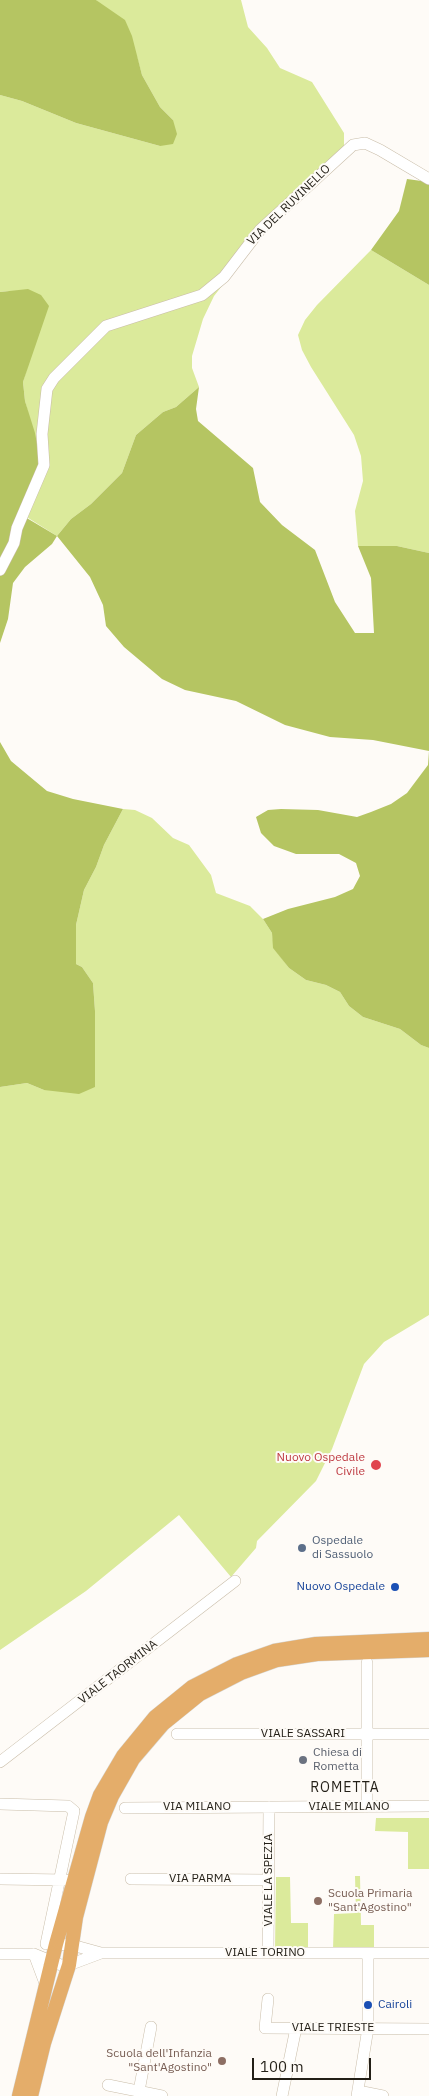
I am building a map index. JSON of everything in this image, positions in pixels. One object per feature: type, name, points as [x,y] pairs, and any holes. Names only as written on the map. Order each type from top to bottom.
[{"type":"main road","points":[[19,2096],[52,1962],[51,1944],[74,1882],[98,1802],[123,1756],[155,1717],[192,1688],[237,1664],[274,1651],[316,1644],[429,1639]]},
{"type":"main road","points":[[31,2096],[44,2044],[69,1965],[76,1917],[101,1822],[112,1796],[133,1759],[163,1724],[200,1694],[241,1673],[277,1660],[317,1654],[429,1650]]},
{"type":"street","name":"VIA DEL RUVINELLO","points":[[0,570],[14,543],[17,528],[44,465],[42,434],[47,389],[54,378],[106,326],[202,295],[224,277],[260,230],[353,145],[365,143],[429,179]]},
{"type":"street","name":"VIALE TAORMINA","points":[[0,1762],[235,1581]]},
{"type":"street","points":[[367,1664],[367,1806]]},
{"type":"street","name":"VIALE SASSARI","points":[[177,1734],[429,1734]]},
{"type":"street","points":[[0,1804],[68,1806],[74,1811],[60,1879],[51,1944],[34,1954]]},
{"type":"street","name":"VIALE MILANO","points":[[269,1807],[429,1806]]},
{"type":"street","name":"VIA MILANO","points":[[125,1808],[269,1807]]},
{"type":"street","name":"VIALE LA SPEZIA","points":[[268,1953],[269,1807]]},
{"type":"street","points":[[0,1878],[60,1879],[74,1882]]},
{"type":"street","name":"VIA PARMA","points":[[131,1879],[269,1880]]},
{"type":"street","name":"VIALE TORINO","points":[[51,1944],[72,1945],[101,1953],[429,1953]]},
{"type":"street","name":"VIALE TORINO","points":[[69,1965],[101,1953]]},
{"type":"street","points":[[0,1954],[34,1954],[52,1962],[69,1965]]},
{"type":"street","points":[[34,1954],[46,1986]]},
{"type":"street","points":[[368,1954],[368,2028],[357,2094],[383,2096]]},
{"type":"street","name":"VIALE TRIESTE","points":[[268,1999],[265,2028],[429,2029]]},
{"type":"street","points":[[139,2091],[151,2027]]},
{"type":"street","points":[[282,2096],[296,2028]]},
{"type":"street","points":[[108,2085],[162,2096]]},
{"type":"green space","points":[[0,0],[96,0],[125,20],[132,36],[142,75],[160,107],[173,120],[177,134],[173,144],[160,146],[76,123],[22,101],[0,95]]},
{"type":"green space","points":[[96,0],[241,0],[248,27],[267,48],[280,68],[312,82],[344,133],[344,149],[255,244],[214,296],[203,319],[192,356],[192,368],[199,387],[176,407],[163,412],[136,435],[122,473],[91,504],[71,519],[57,536],[25,516],[38,450],[25,401],[23,382],[34,345],[9,291],[0,292],[0,95],[22,101],[76,123],[160,146],[173,120],[160,107],[142,75],[137,57]]},
{"type":"green space","points":[[407,179],[429,182],[429,285],[371,250],[399,211]]},
{"type":"green space","points":[[371,250],[429,285],[429,553],[397,546],[358,546],[355,511],[363,481],[361,456],[354,435],[311,367],[302,350],[298,335],[305,320],[317,305]]},
{"type":"green space","points":[[28,289],[41,295],[49,306],[23,382],[25,401],[35,433],[41,466],[25,517],[57,536],[52,544],[25,567],[13,583],[8,619],[0,643],[0,292]]},
{"type":"green space","points":[[199,387],[196,409],[198,421],[253,468],[260,502],[282,525],[315,550],[335,602],[355,633],[374,633],[371,578],[358,546],[397,546],[429,553],[429,751],[373,740],[330,737],[285,725],[236,701],[185,690],[162,679],[124,647],[106,626],[103,605],[90,577],[57,536],[71,519],[91,504],[122,473],[136,435],[163,412],[176,407]]},
{"type":"green space","points":[[0,742],[11,761],[47,791],[73,799],[123,809],[104,845],[96,867],[84,890],[76,925],[76,964],[82,967],[93,983],[95,1011],[95,1087],[79,1094],[44,1090],[27,1083],[0,1087]]},
{"type":"green space","points":[[429,751],[429,1048],[421,1045],[400,1029],[363,1017],[349,1006],[340,992],[326,985],[306,980],[289,968],[273,948],[272,933],[263,919],[288,909],[335,897],[353,889],[360,876],[356,863],[339,854],[296,854],[274,846],[261,833],[256,817],[268,810],[281,809],[318,810],[357,817],[371,812],[391,804],[407,793],[428,765]]},
{"type":"green space","points":[[123,809],[135,810],[152,818],[173,838],[189,845],[211,875],[216,893],[250,906],[263,919],[272,933],[274,948],[289,968],[306,980],[326,985],[340,992],[349,1006],[363,1017],[400,1029],[421,1045],[429,1048],[429,1315],[384,1342],[364,1364],[332,1449],[316,1481],[257,1541],[256,1548],[231,1577],[179,1515],[86,1591],[0,1650],[0,1087],[27,1083],[44,1090],[95,1087],[93,983],[82,967],[76,964],[76,925],[84,890],[96,867],[104,845]]},
{"type":"green space","points":[[376,1818],[429,1818],[429,1869],[408,1869],[408,1832],[375,1831]]},
{"type":"green space","points":[[355,1876],[360,1876],[361,1925],[374,1925],[374,1951],[333,1950],[334,1914],[356,1913]]},
{"type":"green space","points":[[276,1877],[290,1877],[291,1923],[308,1923],[308,1949],[275,1949]]},
{"type":"place","name":"Nuovo Ospedale Civile","points":[[376,1465]]},
{"type":"place","name":"Ospedale di Sassuolo","points":[[302,1548]]},
{"type":"place","name":"Nuovo Ospedale","points":[[395,1587]]},
{"type":"place","name":"Chiesa di Rometta","points":[[303,1760]]},
{"type":"place","name":"Scuola Primaria \"Sant'Agostino\"","points":[[318,1901]]},
{"type":"place","name":"Cairoli","points":[[368,2005]]},
{"type":"place","name":"Scuola dell'Infanzia \"Sant'Agostino\"","points":[[222,2061]]},
{"type":"district","name":"ROMETTA","points":[[345,1788]]}]
